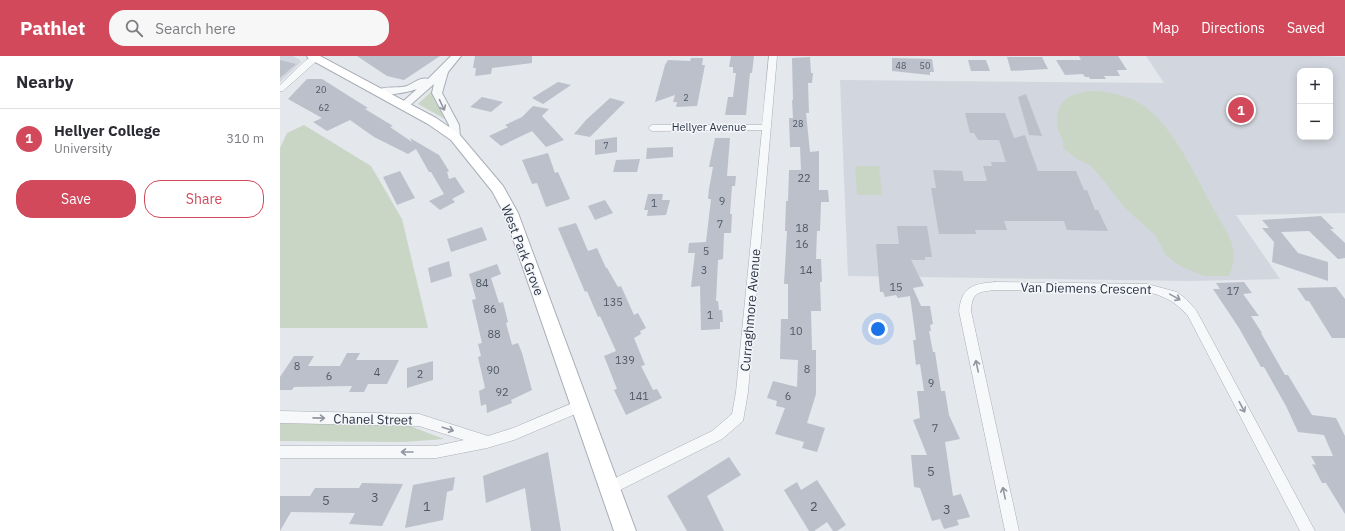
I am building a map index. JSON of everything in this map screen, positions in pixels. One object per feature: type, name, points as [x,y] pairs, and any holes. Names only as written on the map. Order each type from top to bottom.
[{"type":"main road","name":"West Park Grove","points":[[314,57],[404,105],[432,121],[455,137],[498,189],[511,213],[626,531]]},
{"type":"street","points":[[404,105],[443,71],[456,56]]},
{"type":"street","name":"Curraghmore Avenue","points":[[610,488],[718,435],[738,417],[742,392],[773,56]]},
{"type":"street","points":[[280,89],[314,57]]},
{"type":"street","points":[[380,92],[408,89],[443,71]]},
{"type":"street","points":[[443,71],[437,93],[454,125],[455,137]]},
{"type":"street","name":"Hellyer Avenue","points":[[652,128],[766,127]]},
{"type":"street","name":"Van Diemens Crescent","points":[[1012,531],[965,311],[966,300],[971,291],[995,286],[1147,288],[1162,290],[1179,298],[1192,313],[1308,531]]},
{"type":"street","points":[[280,452],[436,452],[487,442],[514,434],[580,406]]},
{"type":"street","name":"Chanel Street","points":[[280,417],[419,420],[487,442]]},
{"type":"shaded area","points":[[280,56],[293,56],[301,62],[280,82]]},
{"type":"shaded area","points":[[1146,56],[1345,57],[1345,213],[1236,215],[1280,279],[1191,281],[848,276],[840,80],[1164,83]]},
{"type":"green space","points":[[433,90],[433,97],[445,119],[418,104]]},
{"type":"green space","points":[[1092,91],[1107,92],[1135,101],[1148,109],[1168,130],[1184,154],[1231,241],[1233,259],[1229,276],[1204,276],[1180,266],[1166,255],[1155,235],[1124,207],[1090,165],[1077,159],[1063,148],[1063,142],[1057,125],[1059,109],[1066,99],[1071,96]]},
{"type":"green space","points":[[304,125],[371,166],[402,219],[428,328],[280,328],[280,148],[287,133]]},
{"type":"green space","points":[[855,166],[879,166],[882,195],[857,195]]},
{"type":"green space","points":[[280,423],[407,425],[444,439],[404,442],[280,441]]},
{"type":"building","points":[[357,56],[440,56],[404,80],[387,76]]},
{"type":"building","points":[[475,56],[532,56],[532,63],[492,68],[491,74],[475,76],[476,68],[473,68]]},
{"type":"building","points":[[731,56],[754,56],[752,73],[750,73],[746,115],[725,115],[728,97],[733,97],[736,73],[733,73],[733,67],[729,67]]},
{"type":"building","points":[[1079,56],[1118,56],[1127,70],[1117,70],[1120,76],[1104,76],[1106,79],[1090,79],[1089,77],[1085,77],[1083,74],[1065,75],[1056,60],[1081,60]]},
{"type":"building","points":[[810,57],[811,73],[813,73],[812,83],[808,83],[809,113],[806,113],[810,152],[819,151],[819,190],[828,190],[829,202],[821,202],[820,231],[817,231],[816,259],[821,259],[821,311],[811,311],[812,350],[816,350],[816,394],[807,423],[825,428],[817,452],[802,448],[804,442],[775,434],[785,408],[776,406],[777,401],[767,398],[773,381],[797,387],[798,360],[780,359],[781,319],[788,319],[788,284],[784,284],[787,231],[785,231],[786,201],[788,201],[789,170],[801,170],[800,147],[790,147],[789,118],[793,118],[792,58]]},
{"type":"building","points":[[1007,57],[1042,57],[1048,69],[1011,71]]},
{"type":"building","points":[[691,58],[703,58],[702,65],[705,65],[697,106],[676,107],[677,102],[673,102],[675,95],[655,102],[665,65],[668,60],[690,61]]},
{"type":"building","points":[[892,58],[932,59],[934,72],[930,72],[930,75],[892,71]]},
{"type":"building","points":[[280,60],[296,64],[280,78]]},
{"type":"building","points":[[968,60],[986,60],[990,71],[971,71]]},
{"type":"building","points":[[307,79],[322,79],[368,108],[365,109],[393,126],[390,127],[412,142],[410,138],[439,155],[449,171],[447,172],[449,179],[455,177],[465,192],[452,199],[455,202],[440,210],[429,201],[444,194],[416,149],[408,154],[374,137],[350,120],[327,131],[313,122],[322,118],[288,99]]},
{"type":"building","points":[[558,82],[571,85],[543,104],[532,98]]},
{"type":"building","points":[[1026,94],[1042,136],[1029,135],[1018,97]]},
{"type":"building","points":[[482,97],[503,102],[491,112],[470,107]]},
{"type":"building","points":[[610,98],[625,102],[590,137],[574,134],[586,120]]},
{"type":"building","points":[[533,106],[549,109],[542,116],[564,140],[546,147],[532,131],[501,146],[489,136],[508,127],[505,125],[522,117]]},
{"type":"building","points":[[965,113],[1005,113],[1014,138],[1025,135],[1038,171],[1076,171],[1084,190],[1087,190],[1095,210],[1098,210],[1108,231],[1067,230],[1064,221],[1004,221],[1007,230],[975,230],[976,234],[939,234],[931,188],[936,188],[933,170],[962,171],[964,181],[987,181],[983,166],[992,166],[991,162],[1006,162],[999,140],[978,140],[974,133],[970,133]]},
{"type":"building","points":[[617,137],[617,152],[595,155],[595,140]]},
{"type":"building","points":[[715,138],[730,138],[727,176],[736,176],[735,186],[732,186],[730,214],[732,214],[731,233],[724,233],[723,259],[718,260],[716,301],[718,301],[719,310],[722,310],[723,322],[720,322],[720,329],[701,330],[700,286],[691,287],[695,253],[688,253],[689,243],[706,242],[711,199],[708,199],[713,167],[709,167]]},
{"type":"building","points":[[673,147],[673,157],[646,159],[647,148]]},
{"type":"building","points":[[548,153],[555,173],[558,172],[570,199],[546,207],[537,183],[532,184],[522,160]]},
{"type":"building","points":[[640,159],[637,172],[613,172],[616,160]]},
{"type":"building","points":[[400,171],[415,198],[397,205],[383,177]]},
{"type":"building","points":[[648,194],[663,194],[662,200],[670,200],[666,215],[647,216],[648,210],[644,210]]},
{"type":"building","points":[[605,200],[613,213],[595,220],[588,206]]},
{"type":"building","points":[[1321,216],[1334,229],[1330,229],[1345,243],[1345,258],[1338,259],[1309,231],[1281,232],[1298,253],[1328,262],[1328,281],[1272,262],[1274,242],[1262,228],[1269,228],[1262,220]]},
{"type":"building","points":[[576,223],[588,251],[597,248],[606,268],[618,287],[621,286],[634,315],[638,313],[646,328],[640,331],[641,334],[634,338],[645,365],[641,366],[653,390],[657,389],[662,398],[626,415],[614,390],[617,389],[604,356],[616,351],[600,316],[598,317],[587,291],[585,292],[558,228]]},
{"type":"building","points":[[897,226],[927,226],[932,257],[925,257],[925,260],[911,260],[924,286],[913,288],[921,306],[930,306],[933,324],[930,325],[931,331],[929,331],[933,352],[935,352],[941,391],[945,391],[949,415],[960,439],[945,442],[953,496],[961,494],[970,517],[957,520],[959,525],[944,529],[940,519],[932,521],[920,488],[914,487],[911,455],[927,455],[913,420],[920,418],[917,391],[924,391],[920,364],[916,365],[913,340],[916,340],[910,296],[898,298],[896,295],[885,297],[883,292],[880,292],[876,244],[899,244]]},
{"type":"building","points":[[482,227],[487,240],[451,252],[447,239]]},
{"type":"building","points":[[449,261],[452,276],[431,283],[428,268]]},
{"type":"building","points":[[497,264],[501,274],[491,278],[499,303],[503,302],[508,322],[506,323],[512,345],[518,343],[522,353],[532,390],[511,400],[512,403],[487,413],[486,404],[481,406],[479,391],[485,388],[478,357],[481,356],[478,344],[482,343],[472,300],[476,299],[469,274]]},
{"type":"building","points":[[1244,282],[1252,293],[1243,294],[1259,316],[1251,316],[1285,375],[1288,375],[1312,415],[1336,418],[1345,436],[1345,514],[1326,483],[1322,483],[1312,464],[1316,465],[1311,456],[1333,456],[1324,435],[1298,432],[1286,406],[1264,367],[1261,367],[1239,328],[1213,289],[1220,289],[1216,283]]},
{"type":"building","points":[[1336,287],[1345,299],[1345,338],[1332,338],[1309,301],[1306,301],[1297,288]]},
{"type":"building","points":[[347,353],[360,353],[356,360],[399,360],[387,384],[368,384],[364,392],[349,392],[352,386],[294,387],[292,390],[280,390],[280,377],[294,356],[314,356],[308,366],[340,366]]},
{"type":"building","points":[[433,361],[433,380],[407,388],[407,368]]},
{"type":"building","points":[[548,452],[561,531],[531,531],[525,488],[486,503],[483,476]]},
{"type":"building","points":[[729,457],[741,475],[707,496],[724,531],[687,531],[667,496]]},
{"type":"building","points":[[455,477],[453,490],[447,492],[443,520],[405,528],[413,485]]},
{"type":"building","points":[[817,480],[846,525],[837,531],[833,531],[827,522],[814,531],[809,531],[784,490],[797,482],[801,490]]},
{"type":"building","points":[[362,483],[403,484],[382,526],[349,524],[355,513],[291,512],[280,531],[280,496],[310,496],[315,488],[359,488]]},
{"type":"place","name":"Hellyer College","points":[[1241,110]]}]
